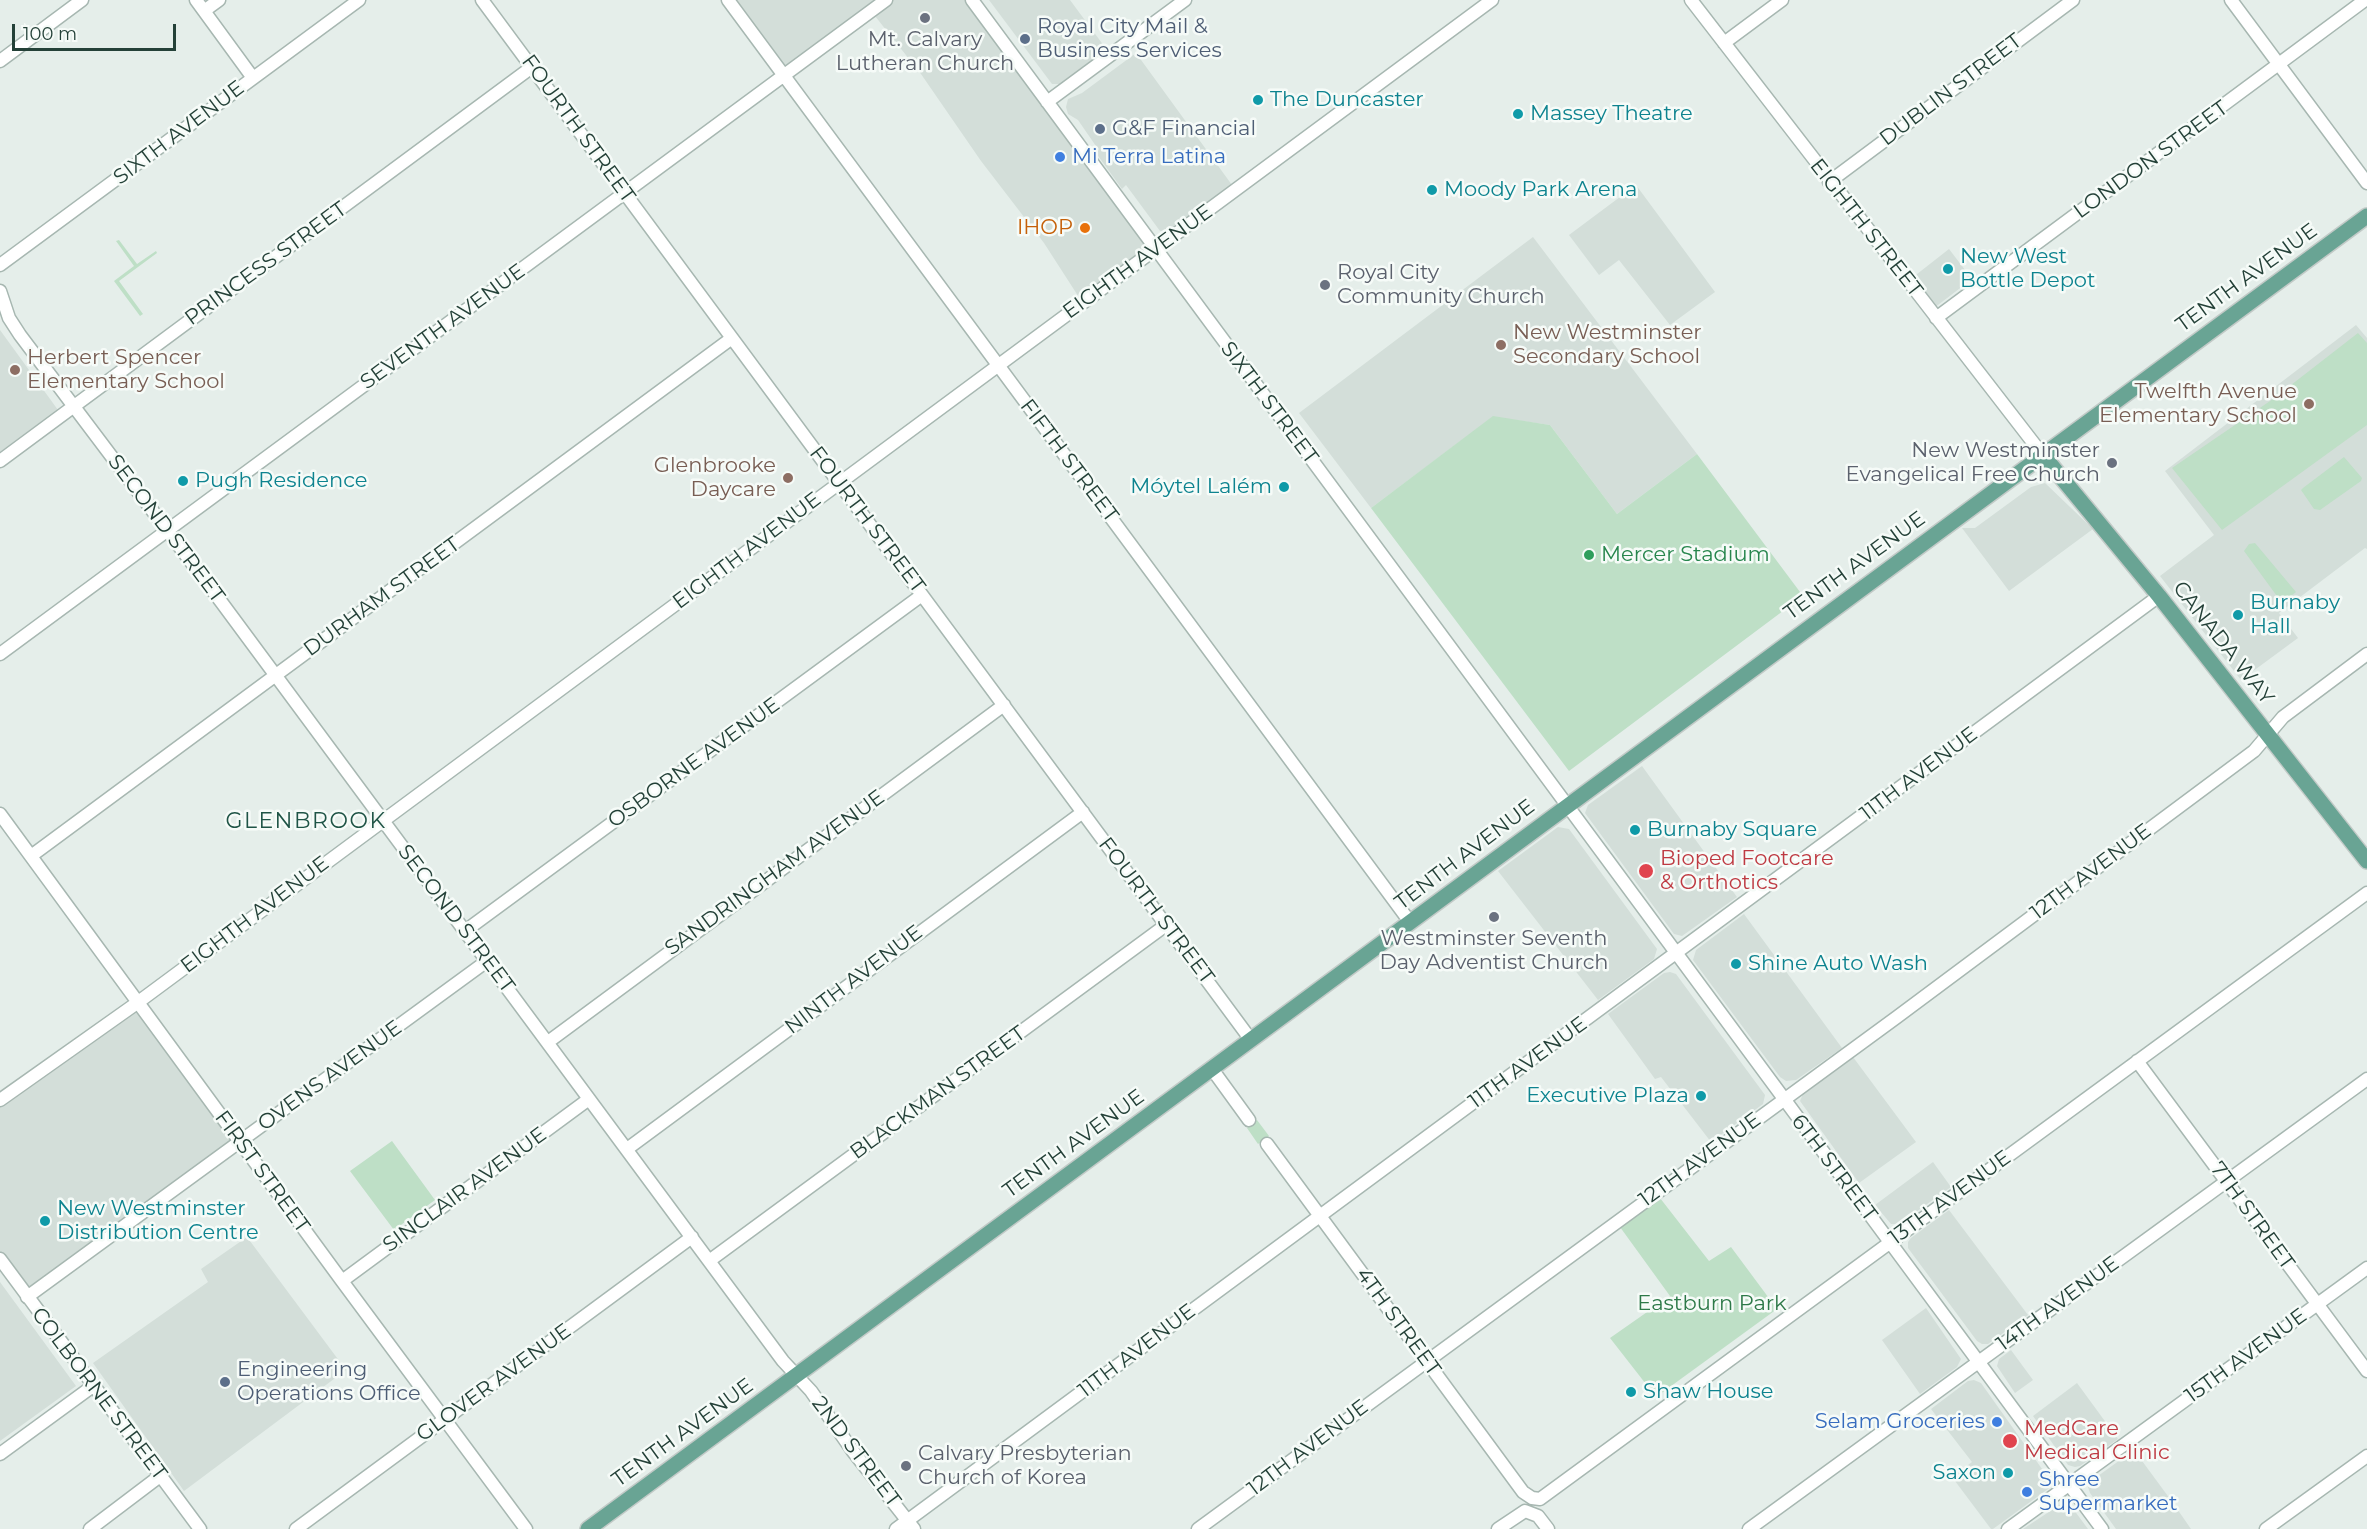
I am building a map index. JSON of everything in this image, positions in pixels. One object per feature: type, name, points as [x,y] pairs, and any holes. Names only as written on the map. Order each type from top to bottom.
[{"type":"main road","name":"TENTH AVENUE","points":[[588,1529],[2367,216]]},
{"type":"main road","name":"CANADA WAY","points":[[2042,454],[2159,596],[2367,861]]},
{"type":"street","points":[[0,61],[82,0]]},
{"type":"street","points":[[195,0],[253,78]]},
{"type":"street","points":[[204,11],[219,0]]},
{"type":"street","name":"SIXTH AVENUE","points":[[0,265],[359,0]]},
{"type":"street","name":"FOURTH STREET","points":[[482,0],[1251,1040]]},
{"type":"street","name":"FIFTH STREET","points":[[728,0],[1410,922]]},
{"type":"street","name":"SEVENTH AVENUE","points":[[0,654],[886,0]]},
{"type":"street","name":"SIXTH STREET","points":[[972,0],[1567,805]]},
{"type":"street","points":[[1047,102],[1185,0]]},
{"type":"street","name":"EIGHTH AVENUE","points":[[0,1100],[136,1003],[839,482],[999,367],[1082,302],[1156,250],[1492,0]]},
{"type":"street","name":"EIGHTH STREET","points":[[1691,0],[1829,182],[2042,454]]},
{"type":"street","points":[[1724,44],[1782,0]]},
{"type":"street","name":"DUBLIN STREET","points":[[1829,182],[2073,0]]},
{"type":"street","points":[[2231,0],[2367,183]]},
{"type":"street","name":"LONDON STREET","points":[[1936,318],[2365,0]]},
{"type":"street","name":"PRINCESS STREET","points":[[0,461],[532,67]]},
{"type":"street","name":"SECOND STREET","points":[[0,291],[4,315],[75,405],[166,531],[276,675],[783,1361],[796,1375]]},
{"type":"street","name":"DURHAM STREET","points":[[31,856],[732,338]]},
{"type":"street","name":"OSBORNE AVENUE","points":[[465,931],[922,595]]},
{"type":"street","name":"11TH AVENUE","points":[[896,1529],[911,1525],[1320,1215],[2159,596]]},
{"type":"street","name":"12TH AVENUE","points":[[1198,1529],[2254,751],[2283,717],[2367,654]]},
{"type":"street","name":"SANDRINGHAM AVENUE","points":[[548,1042],[1004,705]]},
{"type":"street","name":"6TH STREET","points":[[1567,805],[2102,1529]]},
{"type":"street","name":"NINTH AVENUE","points":[[627,1149],[1083,812]]},
{"type":"street","name":"FIRST STREET","points":[[0,814],[127,986],[136,1003],[526,1529]]},
{"type":"street","name":"13TH AVENUE","points":[[1532,1498],[1540,1499],[1547,1496],[1889,1242],[2367,893]]},
{"type":"street","name":"BLACKMAN STREET","points":[[709,1261],[1166,925]]},
{"type":"street","name":"OVENS AVENUE","points":[[27,1297],[487,961]]},
{"type":"street","name":"7TH STREET","points":[[2137,1061],[2367,1371]]},
{"type":"street","points":[[1212,1069],[1249,1120]]},
{"type":"street","name":"14TH AVENUE","points":[[1749,1529],[2367,1079]]},
{"type":"street","name":"SINCLAIR AVENUE","points":[[342,1281],[589,1099]]},
{"type":"street","name":"4TH STREET","points":[[1267,1144],[1522,1492],[1532,1498]]},
{"type":"street","name":"GLOVER AVENUE","points":[[296,1529],[692,1238]]},
{"type":"street","name":"COLBORNE STREET","points":[[0,1259],[200,1529]]},
{"type":"street","name":"15TH AVENUE","points":[[2008,1529],[2367,1268]]},
{"type":"street","name":"2ND STREET","points":[[796,1375],[811,1391],[852,1450],[911,1525]]},
{"type":"street","points":[[0,1454],[93,1386]]},
{"type":"street","points":[[2266,1529],[2367,1456]]},
{"type":"street","points":[[90,1529],[160,1476]]},
{"type":"street","points":[[1498,1529],[1520,1513],[1530,1511],[1538,1516],[1548,1529]]},
{"type":"shaded area","points":[[728,0],[972,0],[1156,250],[1082,302],[1044,243],[981,161],[921,74],[871,11],[784,75]]},
{"type":"shaded area","points":[[989,0],[1070,0],[1107,50],[1061,84],[1052,84]]},
{"type":"shaded area","points":[[1136,53],[1232,185],[1168,231],[1160,231],[1126,185],[1122,189],[1096,153],[1098,149],[1078,120],[1068,114],[1066,107],[1068,99],[1082,93]]},
{"type":"shaded area","points":[[1636,185],[1715,292],[1670,325],[1619,260],[1599,275],[1569,235]]},
{"type":"shaded area","name":"New Westminster Secondary School","points":[[1533,237],[1697,454],[1617,514],[1550,425],[1493,417],[1371,508],[1299,413]]},
{"type":"shaded area","points":[[1949,249],[1972,279],[1934,308],[1912,278]]},
{"type":"shaded area","name":"Twelfth Avenue Elementary School","points":[[2356,325],[2367,338],[2367,549],[2365,548],[2279,613],[2298,638],[2241,680],[2160,576],[2214,535],[2165,471]]},
{"type":"shaded area","name":"Herbert Spencer Elementary School","points":[[0,330],[58,410],[0,452]]},
{"type":"shaded area","points":[[2045,483],[2093,529],[2009,591],[1962,528],[1975,528],[2031,487]]},
{"type":"shaded area","points":[[1642,766],[1737,897],[1682,936],[1674,934],[1585,813],[1588,805]]},
{"type":"shaded area","points":[[1558,827],[1569,829],[1657,949],[1654,959],[1598,1000],[1498,871]]},
{"type":"shaded area","points":[[1744,914],[1842,1048],[1796,1080],[1786,1081],[1780,1077],[1693,960],[1696,950]]},
{"type":"shaded area","points":[[1664,973],[1676,974],[1765,1095],[1763,1104],[1711,1142],[1661,1077],[1655,1079],[1608,1014]]},
{"type":"shaded area","points":[[136,1008],[232,1139],[27,1289],[0,1252],[0,1107]]},
{"type":"shaded area","points":[[1853,1057],[1916,1142],[1859,1183],[1800,1101],[1803,1094]]},
{"type":"shaded area","points":[[1933,1162],[1951,1187],[1899,1224],[1891,1224],[1875,1205]]},
{"type":"shaded area","points":[[1949,1210],[2028,1315],[1988,1344],[1977,1341],[1908,1248],[1911,1238]]},
{"type":"shaded area","points":[[247,1237],[346,1370],[184,1491],[93,1363],[208,1282],[201,1269]]},
{"type":"shaded area","points":[[0,1282],[76,1386],[0,1441]]},
{"type":"shaded area","points":[[1926,1308],[1961,1359],[1957,1367],[1920,1394],[1882,1340]]},
{"type":"shaded area","points":[[2011,1350],[2033,1380],[2015,1393],[1997,1366],[1999,1359]]},
{"type":"shaded area","points":[[1974,1380],[1981,1383],[2052,1483],[2048,1489],[1993,1529],[1952,1477],[1972,1462],[1931,1409],[1968,1381]]},
{"type":"shaded area","points":[[2077,1383],[2118,1439],[2080,1466],[2075,1467],[2068,1465],[2033,1416]]},
{"type":"shaded area","points":[[2134,1450],[2191,1529],[2116,1529],[2090,1493],[2088,1487],[2091,1481]]},
{"type":"shaded area","points":[[2064,1502],[2071,1506],[2088,1529],[2023,1529]]},
{"type":"green space","points":[[119,240],[137,264],[156,251],[157,253],[119,281],[143,314],[140,316],[114,281],[134,266],[116,241]]},
{"type":"green space","points":[[2358,333],[2367,343],[2367,425],[2222,530],[2172,468],[2273,399]]},
{"type":"green space","name":"Mercer Stadium","points":[[1493,416],[1550,425],[1617,514],[1697,454],[1803,596],[1569,771],[1371,508]]},
{"type":"green space","points":[[2344,457],[2362,478],[2361,481],[2320,510],[2314,509],[2301,490]]},
{"type":"green space","points":[[2255,543],[2296,592],[2282,603],[2244,551],[2249,544]]},
{"type":"green space","points":[[1257,1120],[1269,1136],[1258,1144],[1247,1128]]},
{"type":"green space","points":[[392,1141],[435,1200],[394,1230],[350,1171]]},
{"type":"green space","name":"Eastburn Park","points":[[1660,1198],[1709,1261],[1731,1247],[1777,1309],[1656,1397],[1610,1338],[1670,1296],[1620,1227]]},
{"type":"place","name":"Mt. Calvary Lutheran Church","points":[[925,18]]},
{"type":"place","name":"Royal City Mail & Business Services","points":[[1025,39]]},
{"type":"place","name":"The Duncaster","points":[[1258,100]]},
{"type":"place","name":"Massey Theatre","points":[[1518,114]]},
{"type":"place","name":"G&F Financial","points":[[1100,129]]},
{"type":"place","name":"Mi Terra Latina","points":[[1060,157]]},
{"type":"place","name":"Moody Park Arena","points":[[1432,190]]},
{"type":"place","name":"IHOP","points":[[1085,228]]},
{"type":"place","name":"New West Bottle Depot","points":[[1948,269]]},
{"type":"place","name":"Royal City Community Church","points":[[1325,285]]},
{"type":"place","name":"New Westminster Secondary School","points":[[1501,345]]},
{"type":"place","name":"Herbert Spencer Elementary School","points":[[15,370]]},
{"type":"place","name":"Twelfth Avenue Elementary School","points":[[2309,404]]},
{"type":"place","name":"New Westminster Evangelical Free Church","points":[[2112,463]]},
{"type":"place","name":"Glenbrooke Daycare","points":[[788,478]]},
{"type":"place","name":"Pugh Residence","points":[[183,481]]},
{"type":"place","name":"Móytel Lalém","points":[[1284,487]]},
{"type":"place","name":"Mercer Stadium","points":[[1589,555]]},
{"type":"place","name":"Burnaby Hall","points":[[2238,615]]},
{"type":"place","name":"Burnaby Square","points":[[1635,830]]},
{"type":"place","name":"Bioped Footcare & Orthotics","points":[[1646,871]]},
{"type":"place","name":"Westminster Seventh Day Adventist Church","points":[[1494,917]]},
{"type":"place","name":"Shine Auto Wash","points":[[1736,964]]},
{"type":"place","name":"Executive Plaza","points":[[1701,1096]]},
{"type":"place","name":"New Westminster Distribution Centre","points":[[45,1221]]},
{"type":"place","name":"Engineering Operations Office","points":[[225,1382]]},
{"type":"place","name":"Shaw House","points":[[1631,1392]]},
{"type":"place","name":"Selam Groceries","points":[[1997,1422]]},
{"type":"place","name":"MedCare Medical Clinic","points":[[2010,1441]]},
{"type":"place","name":"Calvary Presbyterian Church of Korea","points":[[906,1466]]},
{"type":"place","name":"Saxon","points":[[2008,1473]]},
{"type":"place","name":"Shree Supermarket","points":[[2027,1492]]},
{"type":"district","name":"GLENBROOK","points":[[306,822]]}]
